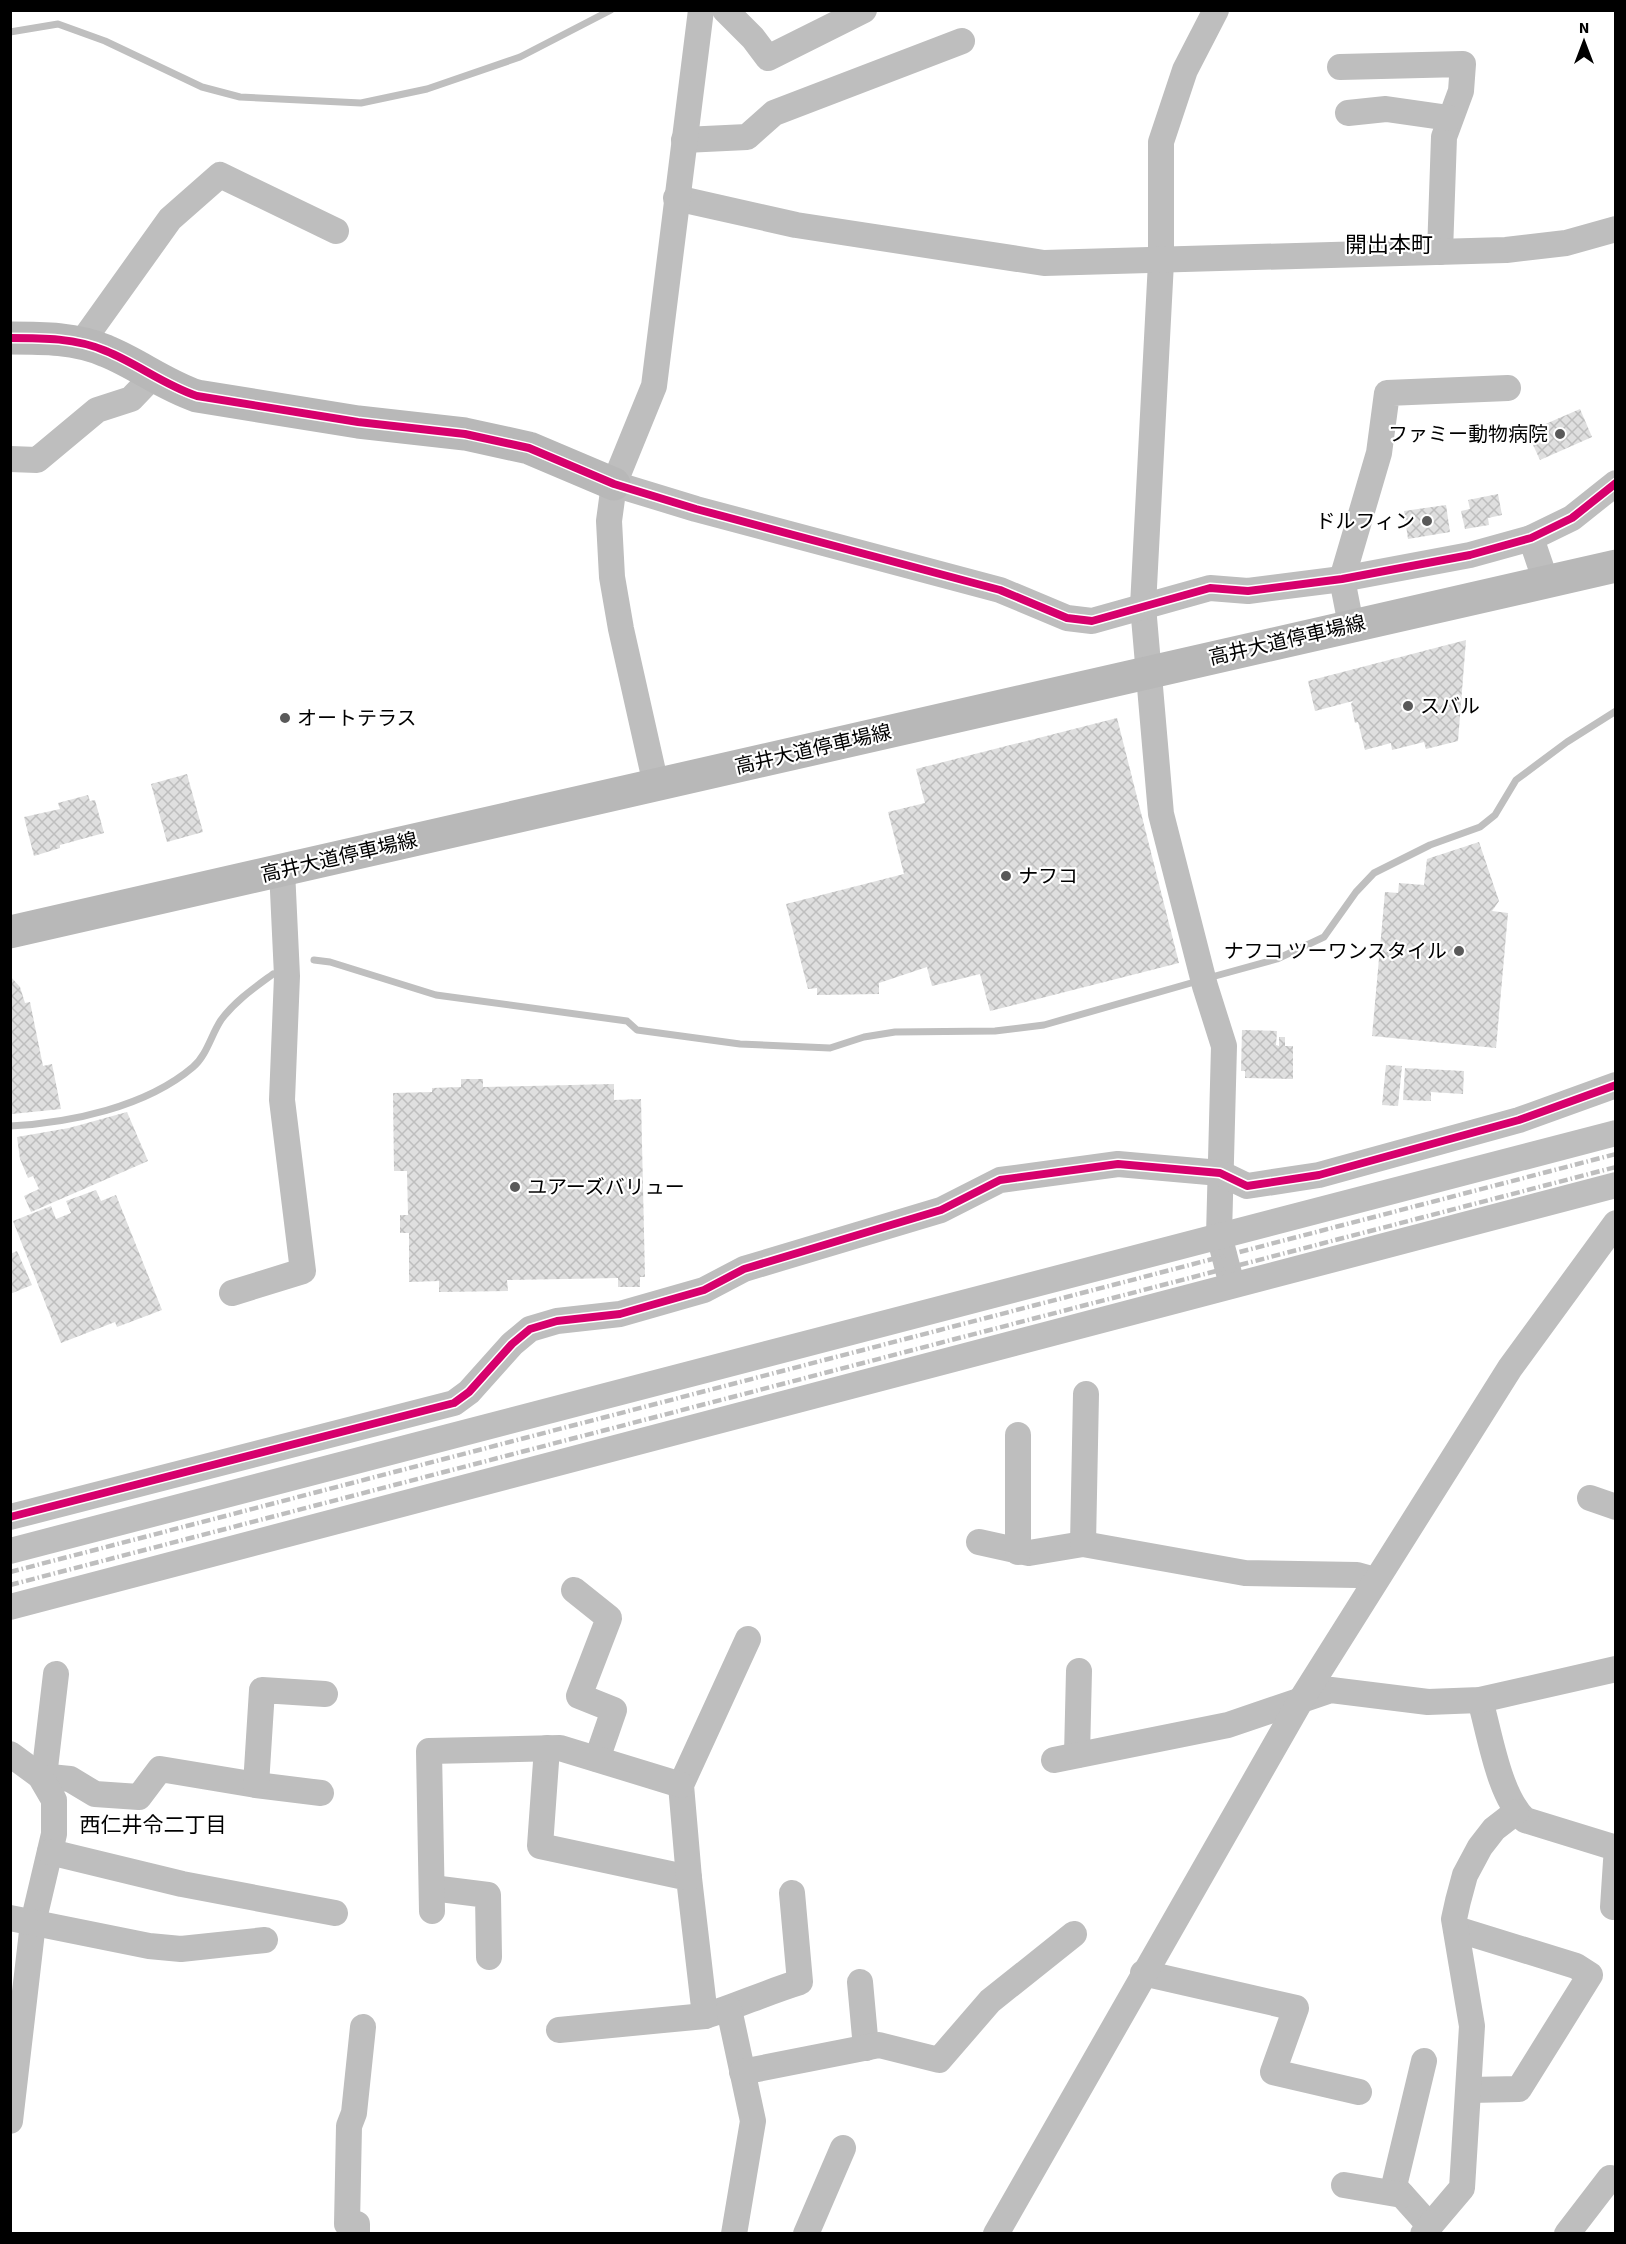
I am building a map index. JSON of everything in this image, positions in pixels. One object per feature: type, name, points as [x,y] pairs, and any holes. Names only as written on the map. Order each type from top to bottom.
[{"type":"main road","points":[[10,338],[82,342],[123,358],[176,389],[209,398],[358,422],[465,434],[529,448],[614,484]]},
{"type":"main road","name":"高井大道停車場線","points":[[10,932],[1616,566]]},
{"type":"street","points":[[656,785],[621,628],[612,577],[609,521],[614,484],[654,386],[701,10]]},
{"type":"street","points":[[725,10],[753,38],[768,58],[864,10]]},
{"type":"street","points":[[1216,10],[1185,70],[1161,142],[1161,262],[1143,606],[1161,814],[1203,979],[1224,1046],[1219,1235],[1232,1285]]},
{"type":"street","points":[[684,140],[747,137],[774,113],[962,40]]},
{"type":"street","points":[[1340,67],[1463,64],[1461,91],[1449,118],[1444,137],[1440,252]]},
{"type":"street","points":[[1348,112],[1386,109],[1449,118]]},
{"type":"street","points":[[82,342],[170,219],[220,175],[336,231]]},
{"type":"street","points":[[676,198],[796,225],[1044,263],[1161,262],[1506,250],[1566,243],[1616,229]]},
{"type":"street","points":[[10,459],[37,460],[97,410],[131,399],[153,376]]},
{"type":"street","points":[[1351,625],[1342,579],[1379,453],[1387,393],[1508,388]]},
{"type":"street","points":[[614,484],[696,509],[1000,590],[1067,618],[1092,621],[1210,588],[1248,591],[1342,579],[1470,555],[1531,538],[1572,518],[1616,483]]},
{"type":"street","points":[[1531,538],[1546,582]]},
{"type":"street","points":[[232,1293],[303,1271],[282,1100],[287,976],[282,870]]},
{"type":"street","points":[[10,1517],[454,1403],[469,1392],[512,1344],[530,1329],[557,1321],[620,1314],[704,1290],[744,1269],[941,1210],[1000,1180],[1118,1164],[1220,1173],[1247,1186],[1319,1175],[1519,1120],[1616,1085]]},
{"type":"street","points":[[10,1551],[1616,1133]]},
{"type":"street","points":[[10,1607],[1616,1185]]},
{"type":"street","points":[[996,2234],[1143,1973],[1301,1700],[1510,1368],[1616,1223]]},
{"type":"street","points":[[1083,1544],[1086,1394]]},
{"type":"street","points":[[1018,1435],[1018,1552]]},
{"type":"street","points":[[1590,1498],[1616,1507]]},
{"type":"street","points":[[979,1542],[1018,1552],[1083,1544],[1245,1574],[1357,1575],[1375,1580]]},
{"type":"street","points":[[574,1590],[609,1617],[579,1696],[614,1710],[597,1759]]},
{"type":"street","points":[[705,2016],[681,1785],[748,1639]]},
{"type":"street","points":[[1079,1671],[1066,1757],[1228,1725],[1331,1690],[1428,1702],[1480,1700],[1616,1669]]},
{"type":"street","points":[[40,1776],[45,1768],[56,1674]]},
{"type":"street","points":[[256,1785],[262,1690],[325,1694]]},
{"type":"street","points":[[1480,1700],[1508,1797],[1516,1812],[1525,1820],[1616,1848]]},
{"type":"street","points":[[547,1748],[540,1846],[689,1878]]},
{"type":"street","points":[[489,1957],[488,1895],[432,1900],[429,1751],[560,1748],[681,1785]]},
{"type":"street","points":[[10,1754],[40,1776],[54,1800],[54,1834],[50,1852],[22,1921],[10,2121]]},
{"type":"street","points":[[40,1776],[70,1779],[95,1794],[139,1797],[160,1769],[321,1793]]},
{"type":"street","points":[[1424,2061],[1394,2187],[1426,2230],[1462,2188],[1472,2026],[1454,1919],[1470,1866],[1480,1847],[1494,1829],[1516,1812]]},
{"type":"street","points":[[50,1852],[182,1884],[335,1913]]},
{"type":"street","points":[[1613,1907],[1616,1861]]},
{"type":"street","points":[[559,2030],[705,2016],[800,1982],[792,1893]]},
{"type":"street","points":[[22,1921],[149,1946],[181,1949],[265,1940]]},
{"type":"street","points":[[1456,1929],[1576,1966],[1590,1975],[1519,2089],[1469,2090]]},
{"type":"street","points":[[742,2072],[879,2045],[939,2060],[990,2001],[1074,1934]]},
{"type":"street","points":[[1143,1973],[1296,2008],[1273,2072],[1359,2092]]},
{"type":"street","points":[[860,1982],[866,2048]]},
{"type":"street","points":[[729,2009],[753,2121],[734,2234]]},
{"type":"street","points":[[357,2234],[357,2224],[347,2224],[349,2126],[354,2113],[363,2027]]},
{"type":"street","points":[[806,2234],[843,2148]]},
{"type":"street","points":[[1567,2234],[1610,2178],[1616,2181]]},
{"type":"street","points":[[1344,2185],[1402,2195]]},
{"type":"building","name":"ファミー動物病院","points":[[1580,409],[1592,437],[1540,460],[1527,432]]},
{"type":"building","points":[[1498,494],[1502,515],[1488,518],[1489,525],[1465,529],[1461,511],[1470,509],[1468,500]]},
{"type":"building","name":"ドルフィン","points":[[1446,505],[1450,532],[1408,539],[1404,511]]},
{"type":"building","points":[[1466,640],[1458,741],[1426,749],[1424,742],[1392,750],[1391,743],[1365,750],[1358,722],[1355,723],[1351,704],[1353,701],[1315,711],[1308,681]]},
{"type":"building","points":[[1117,718],[1179,963],[990,1011],[980,974],[932,986],[927,967],[879,983],[879,994],[817,995],[817,988],[808,989],[786,904],[904,874],[888,812],[925,803],[916,769]]},
{"type":"building","points":[[187,774],[203,832],[167,842],[151,784]]},
{"type":"building","points":[[88,795],[90,801],[95,800],[104,833],[60,845],[60,848],[34,856],[24,817],[60,809],[58,803]]},
{"type":"building","points":[[1479,842],[1499,901],[1492,911],[1508,913],[1496,1048],[1372,1036],[1385,892],[1398,893],[1399,883],[1424,885],[1427,859]]},
{"type":"building","points":[[10,976],[20,987],[25,1003],[30,1002],[43,1066],[52,1064],[61,1109],[12,1114]]},
{"type":"building","points":[[1242,1030],[1277,1031],[1276,1045],[1279,1046],[1279,1037],[1285,1037],[1285,1046],[1293,1046],[1293,1079],[1245,1078],[1245,1071],[1241,1071]]},
{"type":"building","points":[[1386,1065],[1402,1066],[1398,1106],[1382,1105]]},
{"type":"building","points":[[1405,1068],[1464,1071],[1463,1094],[1431,1092],[1431,1101],[1403,1100]]},
{"type":"building","points":[[461,1079],[483,1079],[483,1087],[614,1084],[614,1100],[641,1099],[645,1277],[640,1277],[640,1287],[618,1287],[618,1278],[507,1280],[508,1291],[439,1292],[439,1281],[409,1282],[409,1233],[400,1233],[400,1215],[408,1215],[407,1171],[394,1171],[393,1093],[432,1092],[432,1088],[461,1087]]},
{"type":"building","points":[[127,1112],[148,1161],[31,1212],[24,1196],[39,1189],[33,1176],[28,1178],[20,1159],[17,1137],[69,1128]]},
{"type":"building","points":[[96,1190],[101,1201],[116,1195],[162,1310],[117,1327],[115,1322],[61,1343],[13,1221],[51,1206],[56,1219],[71,1213],[66,1201]]},
{"type":"building","points":[[17,1251],[32,1285],[10,1294],[10,1254]]},
{"type":"waterway","points":[[10,32],[58,24],[105,41],[202,87],[240,97],[361,103],[427,89],[520,57],[611,10]]},
{"type":"waterway","points":[[1208,978],[1277,959],[1324,937],[1356,892],[1374,873],[1430,845],[1480,827],[1495,815],[1516,780],[1567,742],[1616,711]]},
{"type":"waterway","points":[[314,960],[330,962],[436,995],[627,1021],[637,1030],[740,1044],[830,1048],[864,1037],[895,1032],[995,1031],[1044,1025],[1198,981]]},
{"type":"waterway","points":[[10,1126],[82,1117],[130,1102],[174,1081],[198,1062],[221,1020],[232,1007],[273,974]]},
{"type":"railway","points":[[10,1572],[1616,1154]]},
{"type":"railway","points":[[10,1585],[1616,1167]]},
{"type":"cycle path","points":[[10,338],[83,343],[118,356],[173,386],[197,396],[358,422],[465,434],[529,448],[614,484],[696,509],[1000,590],[1067,618],[1092,621],[1210,588],[1248,591],[1342,579],[1470,555],[1531,538],[1572,518],[1616,483]]},
{"type":"cycle path","points":[[10,1517],[454,1403],[469,1392],[512,1344],[530,1329],[557,1321],[620,1314],[704,1290],[744,1269],[941,1210],[1000,1180],[1118,1164],[1220,1173],[1247,1186],[1319,1175],[1519,1120],[1616,1085]]},
{"type":"place","name":"ファミー動物病院","points":[[1560,434]]},
{"type":"place","name":"ドルフィン","points":[[1427,521]]},
{"type":"place","name":"スバル","points":[[1408,706]]},
{"type":"place","name":"オートテラス","points":[[285,718]]},
{"type":"place","name":"ナフコ","points":[[1006,876]]},
{"type":"place","name":"ナフコ ツーワンスタイル","points":[[1459,951]]},
{"type":"place","name":"ユアーズバリュー","points":[[515,1187]]},
{"type":"district","name":"開出本町","points":[[1389,244]]},
{"type":"district","name":"西仁井令二丁目","points":[[153,1825]]}]
